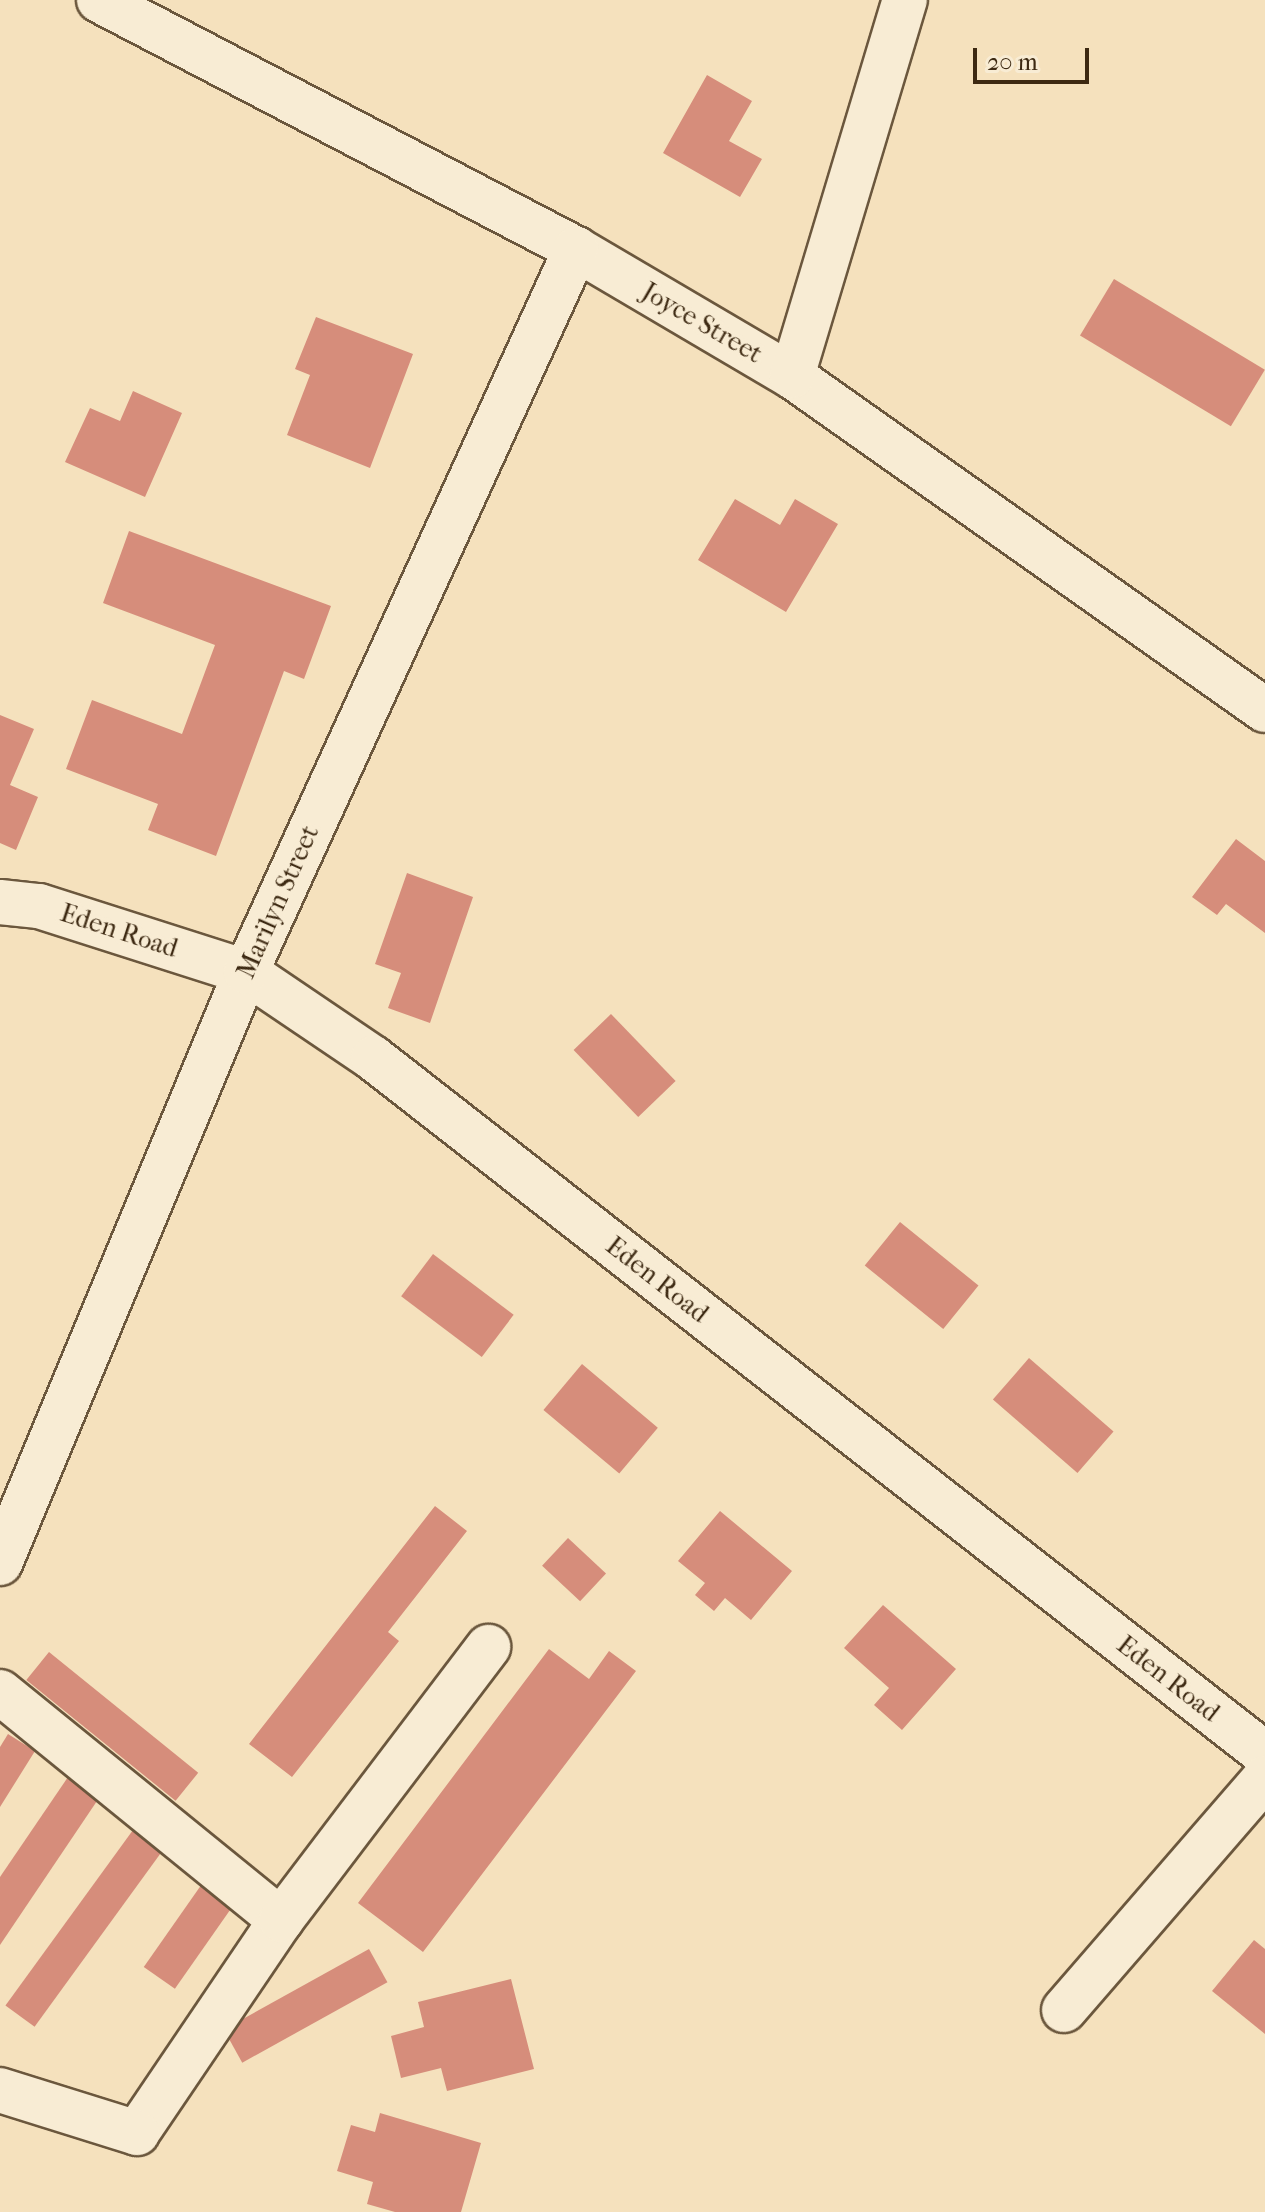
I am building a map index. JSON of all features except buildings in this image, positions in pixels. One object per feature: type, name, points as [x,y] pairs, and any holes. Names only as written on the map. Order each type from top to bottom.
[{"type":"street","name":"Joyce Street","points":[[99,0],[576,249],[792,376],[1265,710]]},
{"type":"street","points":[[792,376],[905,0]]},
{"type":"street","name":"Marilyn Street","points":[[0,1563],[246,972],[576,249]]},
{"type":"street","name":"Eden Road","points":[[0,902],[39,906],[246,972],[373,1058],[1265,1754]]},
{"type":"street","points":[[0,2090],[137,2133],[281,1920],[488,1647]]},
{"type":"street","points":[[0,1692],[281,1920]]},
{"type":"street","points":[[1064,2010],[1265,1778]]}]
